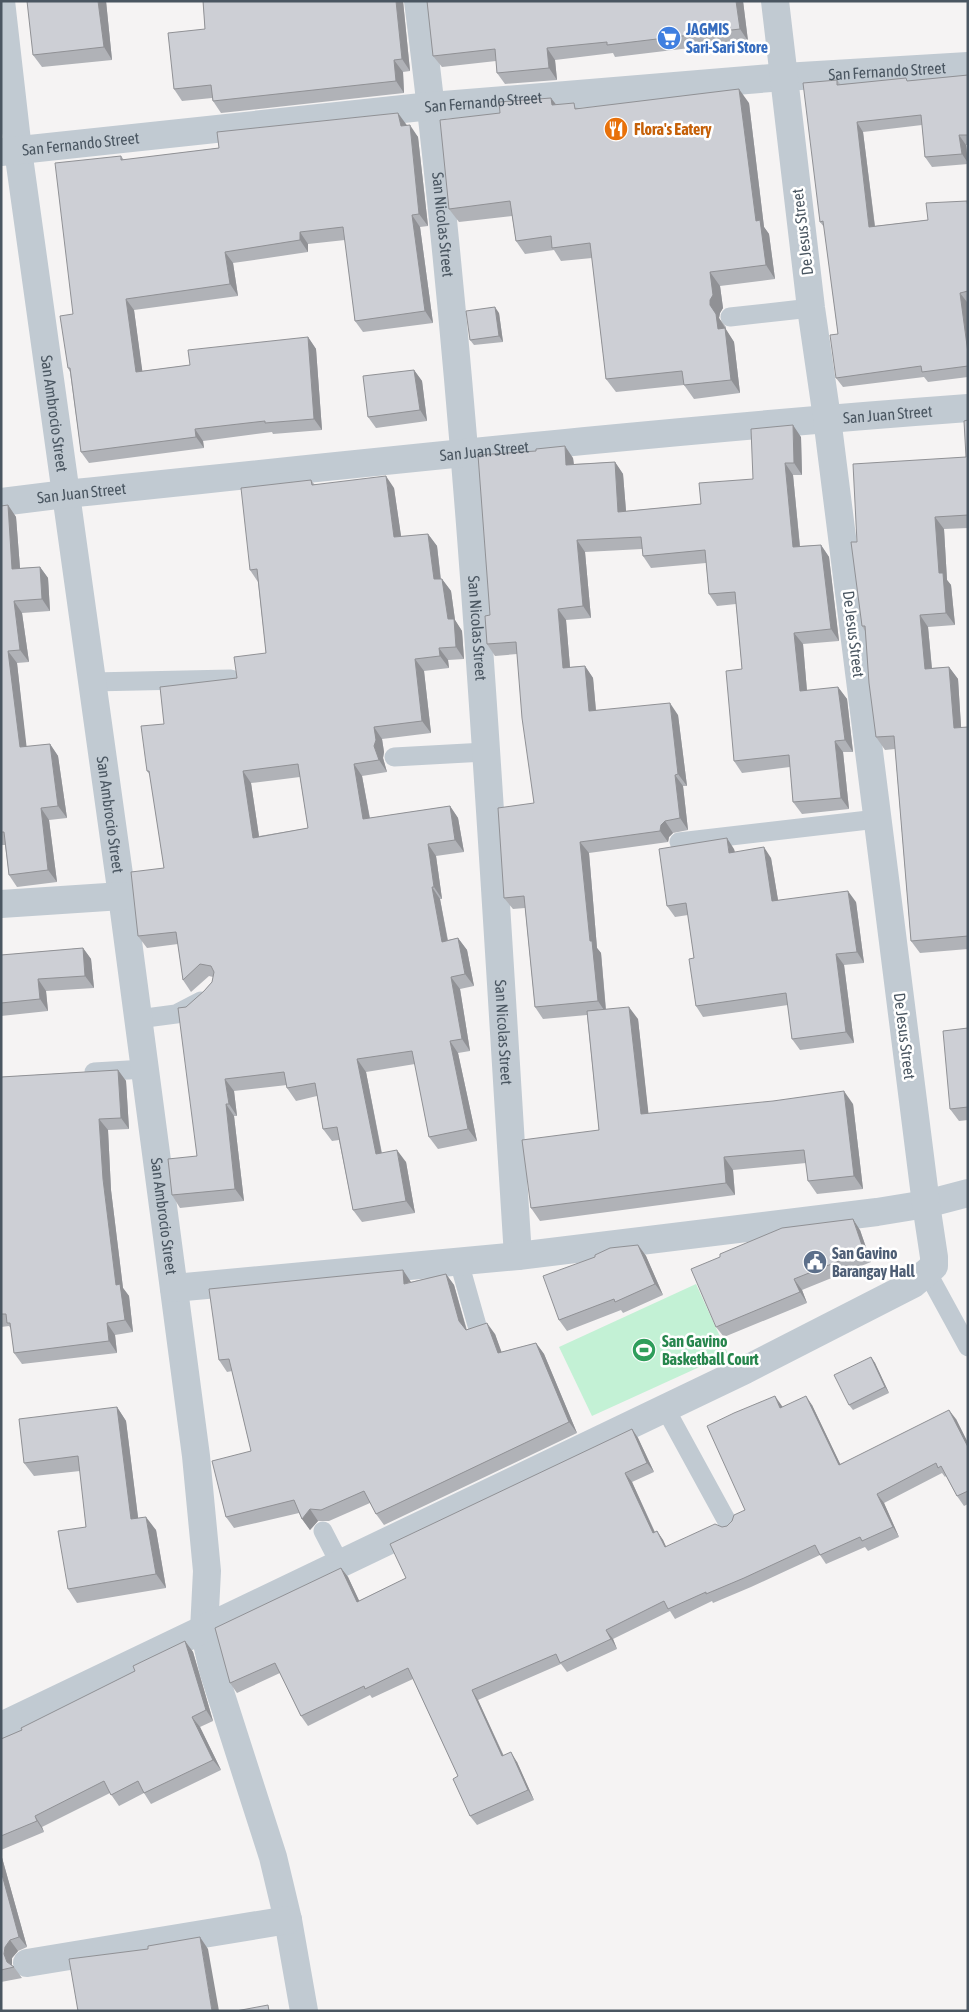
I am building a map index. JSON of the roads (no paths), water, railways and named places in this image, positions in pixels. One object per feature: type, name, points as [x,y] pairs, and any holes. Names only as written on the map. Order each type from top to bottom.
[{"type":"street","name":"San Ambrocio Street","points":[[1,1],[10,151],[66,494],[174,1288],[204,1532],[207,1588],[204,1630],[213,1670],[273,1858],[288,1920],[304,2011]]},
{"type":"street","name":"San Nicolas Street","points":[[418,1],[432,106],[466,453],[518,1256]]},
{"type":"street","name":"De Jesus Street","points":[[775,1],[811,308],[827,418],[934,1257],[930,1269]]},
{"type":"street","name":"San Fernando Street","points":[[10,151],[432,106],[784,77],[968,66]]},
{"type":"street","name":"San Juan Street","points":[[1,502],[466,453],[827,418],[968,408]]},
{"type":"street","points":[[1,904],[122,896]]},
{"type":"street","points":[[174,1288],[518,1256],[877,1212],[926,1204],[968,1193]]},
{"type":"street","points":[[1,1726],[745,1370],[913,1284],[930,1269]]},
{"type":"street","points":[[27,1963],[288,1920]]},
{"type":"lane","points":[[730,317],[811,308]]},
{"type":"lane","points":[[92,682],[231,679]]},
{"type":"lane","points":[[394,757],[485,752]]},
{"type":"lane","points":[[679,842],[877,818]]},
{"type":"lane","points":[[138,1019],[176,1014],[203,999],[212,987]]},
{"type":"lane","points":[[78,1073],[145,1069]]},
{"type":"lane","points":[[459,1262],[478,1329]]},
{"type":"lane","points":[[930,1269],[968,1347]]},
{"type":"lane","points":[[665,1408],[729,1525]]},
{"type":"lane","points":[[323,1531],[340,1564]]},
{"type":"place","name":"JAGMIS Sari-Sari Store","points":[[669,38]]},
{"type":"place","name":"Flora's Eatery","points":[[616,129]]},
{"type":"place","name":"San Gavino Barangay Hall","points":[[815,1262]]},
{"type":"place","name":"San Gavino Basketball Court","points":[[644,1350]]}]
